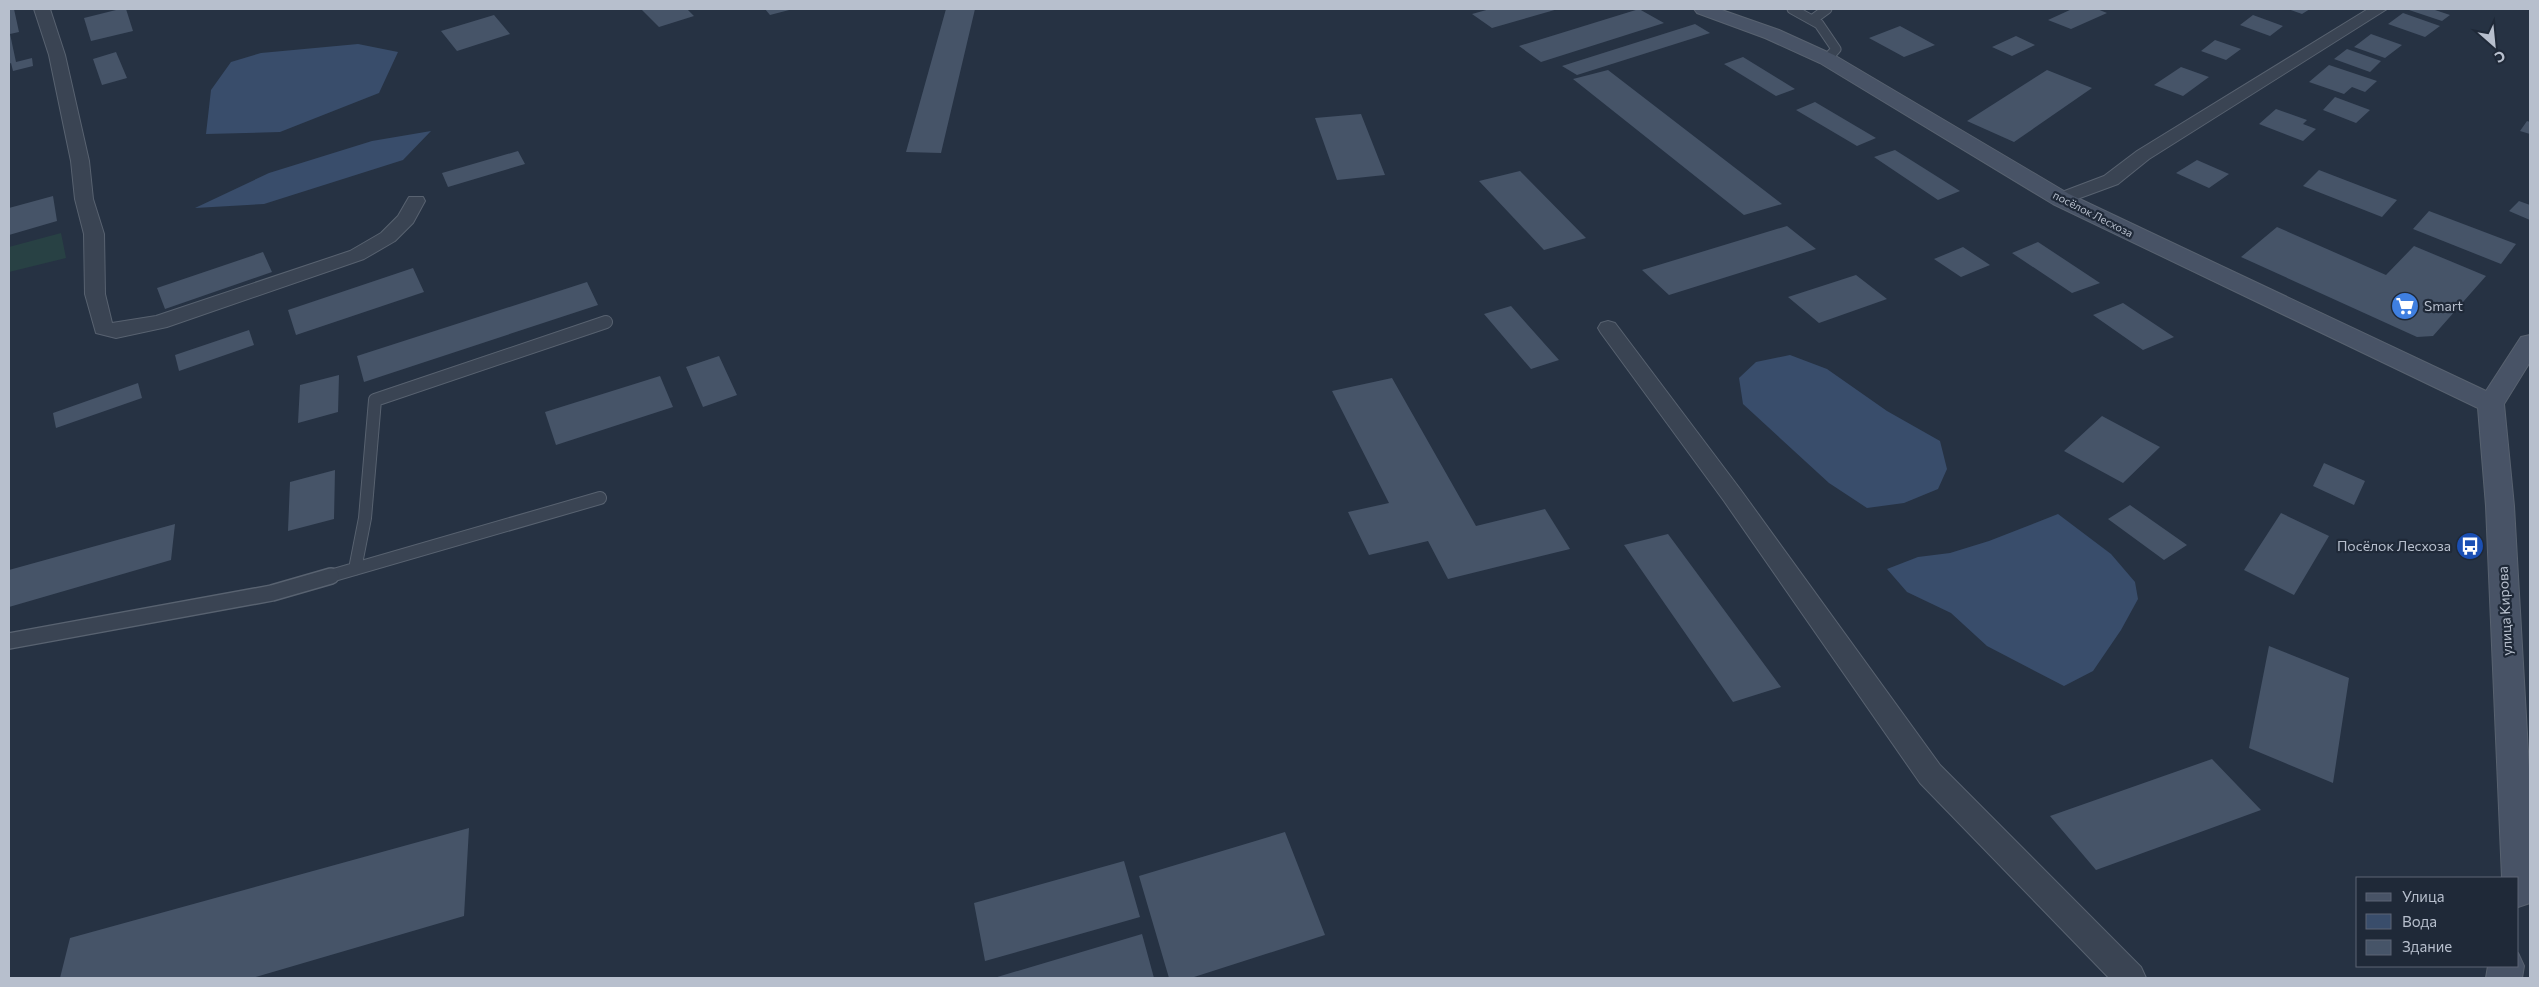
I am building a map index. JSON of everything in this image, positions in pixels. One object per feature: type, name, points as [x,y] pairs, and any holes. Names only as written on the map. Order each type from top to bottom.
[{"type":"street","points":[[42,9],[58,56],[80,161],[84,198],[94,234],[95,294],[102,328],[116,331],[160,322],[357,255],[388,237],[406,219],[416,201]]},
{"type":"street","name":"посёлок Лесхоза","points":[[1703,9],[1772,34],[1827,59],[2061,199],[2491,404]]},
{"type":"street","points":[[2061,199],[2111,180],[2143,155],[2379,9]]},
{"type":"street","points":[[1608,328],[1732,495],[1930,774],[2130,978]]},
{"type":"street","points":[[2491,404],[2530,342]]},
{"type":"street","name":"улица Кирова","points":[[2491,404],[2500,506],[2514,792],[2523,882]]},
{"type":"lane","points":[[1792,9],[1819,24],[1836,49],[1827,59]]},
{"type":"lane","points":[[1812,20],[1827,9]]},
{"type":"lane","points":[[355,569],[365,518],[375,400],[606,322]]},
{"type":"lane","points":[[9,642],[272,592],[600,498]]},
{"type":"green space","points":[[61,233],[66,258],[9,272],[9,247]]},
{"type":"water","points":[[358,44],[398,52],[379,93],[280,132],[206,134],[211,90],[231,62],[261,53]]},
{"type":"water","points":[[431,131],[403,160],[264,204],[195,208],[269,173],[372,141]]},
{"type":"water","points":[[1790,355],[1827,369],[1887,411],[1940,441],[1947,469],[1938,489],[1904,503],[1867,508],[1829,483],[1743,404],[1739,378],[1756,362]]},
{"type":"water","points":[[2058,514],[2111,554],[2135,582],[2138,599],[2121,630],[2093,671],[2064,686],[1987,646],[1951,613],[1907,592],[1887,569],[1918,557],[1950,553],[1989,541]]},
{"type":"building","points":[[9,9],[14,9],[19,32],[10,34],[16,62],[32,58],[33,66],[13,71],[11,63],[9,64]]},
{"type":"building","points":[[126,9],[133,31],[91,41],[84,18]]},
{"type":"building","points":[[641,9],[687,9],[694,16],[659,27]]},
{"type":"building","points":[[765,9],[793,9],[770,15]]},
{"type":"building","points":[[946,9],[975,9],[941,153],[906,152]]},
{"type":"building","points":[[1490,9],[1558,9],[1492,28],[1472,14]]},
{"type":"building","points":[[1639,9],[1664,23],[1541,62],[1519,46]]},
{"type":"building","points":[[2072,9],[2097,9],[2107,13],[2071,29],[2048,20]]},
{"type":"building","points":[[2288,9],[2310,9],[2302,14]]},
{"type":"building","points":[[2406,9],[2432,9],[2450,15],[2442,21]]},
{"type":"building","points":[[2403,13],[2440,26],[2425,37],[2388,24]]},
{"type":"building","points":[[494,15],[510,34],[457,51],[441,31]]},
{"type":"building","points":[[2253,15],[2283,26],[2270,36],[2240,25]]},
{"type":"building","points":[[1695,24],[1710,33],[1577,75],[1562,66]]},
{"type":"building","points":[[1900,26],[1935,45],[1904,57],[1869,38]]},
{"type":"building","points":[[2371,34],[2402,45],[2385,58],[2354,47]]},
{"type":"building","points":[[2016,36],[2035,45],[2012,56],[1992,47]]},
{"type":"building","points":[[2215,40],[2241,49],[2226,60],[2201,51]]},
{"type":"building","points":[[2347,49],[2381,61],[2370,72],[2334,59]]},
{"type":"building","points":[[116,52],[127,78],[102,85],[93,59]]},
{"type":"building","points":[[1743,57],[1795,89],[1776,96],[1724,64]]},
{"type":"building","points":[[2329,65],[2377,81],[2365,92],[2352,87],[2344,94],[2309,82]]},
{"type":"building","points":[[2181,67],[2209,77],[2183,96],[2154,85]]},
{"type":"building","points":[[1608,70],[1782,204],[1744,215],[1573,79]]},
{"type":"building","points":[[2047,70],[2092,88],[2014,142],[1967,121]]},
{"type":"building","points":[[2335,97],[2370,110],[2356,123],[2323,110]]},
{"type":"building","points":[[1815,102],[1876,138],[1857,146],[1796,110]]},
{"type":"building","points":[[2276,109],[2307,120],[2303,124],[2316,129],[2303,141],[2259,124]]},
{"type":"building","points":[[1361,114],[1385,175],[1337,180],[1315,118]]},
{"type":"building","points":[[2527,121],[2530,122],[2530,134],[2520,131]]},
{"type":"building","points":[[1895,150],[1960,191],[1938,200],[1874,157]]},
{"type":"building","points":[[518,151],[525,164],[448,187],[442,173]]},
{"type":"building","points":[[2197,160],[2229,174],[2209,188],[2176,173]]},
{"type":"building","points":[[2319,170],[2397,200],[2382,217],[2303,186]]},
{"type":"building","points":[[1520,171],[1586,238],[1544,250],[1479,181]]},
{"type":"building","points":[[53,196],[57,221],[9,235],[9,208]]},
{"type":"building","points":[[2519,201],[2530,205],[2530,220],[2509,211]]},
{"type":"building","points":[[2429,211],[2516,244],[2501,264],[2413,229]]},
{"type":"building","points":[[1787,226],[1816,249],[1669,295],[1642,270]]},
{"type":"building","name":"Smart","points":[[2277,227],[2386,275],[2414,246],[2486,276],[2433,336],[2417,337],[2241,257]]},
{"type":"building","points":[[2038,242],[2100,283],[2072,293],[2012,253]]},
{"type":"building","points":[[1963,247],[1990,265],[1961,277],[1934,259]]},
{"type":"building","points":[[263,252],[272,272],[165,309],[157,288]]},
{"type":"building","points":[[413,268],[424,292],[296,335],[288,310]]},
{"type":"building","points":[[1856,275],[1887,299],[1819,323],[1788,297]]},
{"type":"building","points":[[587,282],[598,305],[364,382],[357,356]]},
{"type":"building","points":[[2123,303],[2174,337],[2143,350],[2093,315]]},
{"type":"building","points":[[1511,306],[1559,360],[1531,369],[1484,314]]},
{"type":"building","points":[[249,330],[254,345],[179,371],[175,355]]},
{"type":"building","points":[[719,356],[737,395],[703,407],[686,367]]},
{"type":"building","points":[[339,375],[338,412],[298,423],[300,385]]},
{"type":"building","points":[[660,376],[673,407],[556,445],[545,412]]},
{"type":"building","points":[[1392,378],[1476,526],[1545,509],[1570,549],[1448,579],[1428,541],[1369,555],[1348,512],[1389,503],[1332,391]]},
{"type":"building","points":[[138,383],[142,398],[56,428],[53,413]]},
{"type":"building","points":[[2102,416],[2160,447],[2123,483],[2064,451]]},
{"type":"building","points":[[2324,463],[2365,481],[2354,505],[2313,486]]},
{"type":"building","points":[[335,470],[334,519],[288,531],[290,482]]},
{"type":"building","points":[[2130,505],[2187,545],[2164,560],[2108,519]]},
{"type":"building","points":[[2281,513],[2329,536],[2294,595],[2244,570]]},
{"type":"building","points":[[175,524],[171,560],[9,607],[9,570]]},
{"type":"building","points":[[1668,534],[1781,687],[1733,702],[1624,545]]},
{"type":"building","points":[[2269,646],[2349,678],[2333,783],[2249,748]]},
{"type":"building","points":[[2212,759],[2261,810],[2096,870],[2050,816]]},
{"type":"building","points":[[469,828],[464,916],[252,978],[60,978],[70,938]]},
{"type":"building","points":[[1285,832],[1325,935],[1191,978],[1169,978],[1139,876]]},
{"type":"building","points":[[1124,861],[1140,917],[985,961],[974,903]]},
{"type":"building","points":[[1142,934],[1154,978],[994,978]]},
{"type":"place","name":"Smart","points":[[2405,306]]},
{"type":"place","name":"Посёлок Лесхоза","points":[[2470,546]]}]
